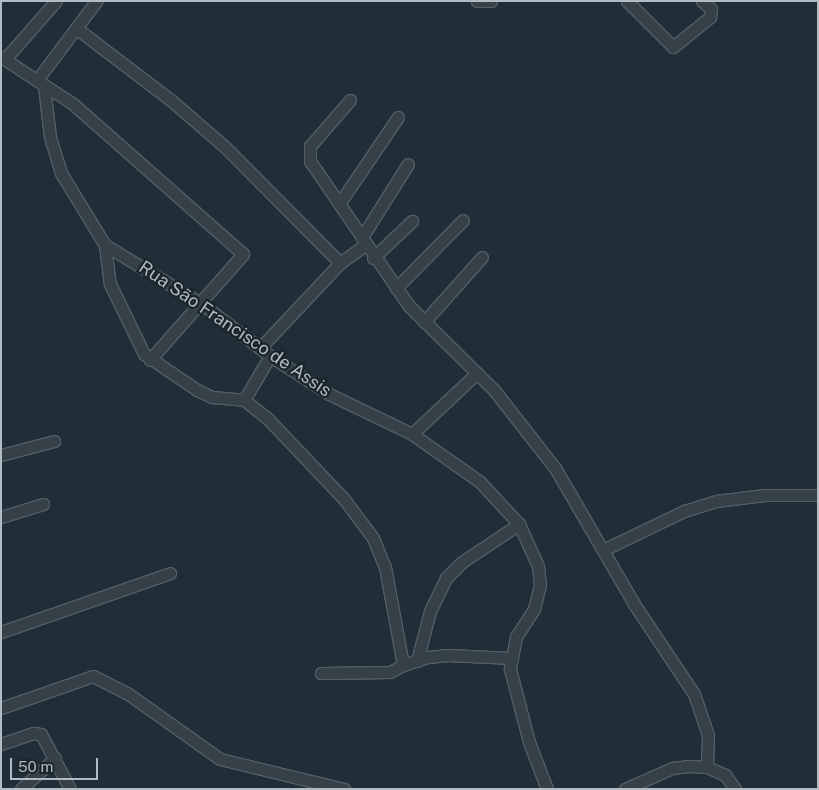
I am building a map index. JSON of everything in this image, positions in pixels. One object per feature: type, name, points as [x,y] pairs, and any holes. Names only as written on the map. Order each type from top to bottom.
[{"type":"street","points":[[56,1],[3,58],[73,104],[244,254],[202,304],[150,360]]},
{"type":"street","points":[[41,83],[76,28],[96,1]]},
{"type":"street","points":[[477,1],[490,1]]},
{"type":"street","points":[[627,1],[673,47],[710,17],[711,9],[702,1]]},
{"type":"street","points":[[76,28],[174,102],[225,147],[340,263]]},
{"type":"street","name":"Rua São Francisco de Assis","points":[[41,83],[50,138],[61,173],[105,245],[202,304],[270,356],[329,394],[412,434],[480,482],[519,524],[538,566],[540,585],[534,609],[516,637],[510,669],[515,696],[547,789]]},
{"type":"street","points":[[350,100],[308,151],[310,161],[364,240],[373,258],[396,288],[424,322],[494,390],[555,468],[605,549],[634,604],[694,694],[708,736],[707,767]]},
{"type":"street","points":[[339,204],[398,117]]},
{"type":"street","points":[[260,348],[364,240],[408,164]]},
{"type":"street","points":[[396,288],[464,220]]},
{"type":"street","points":[[373,258],[412,221]]},
{"type":"street","points":[[105,245],[110,284],[133,335],[150,360],[212,397],[244,400],[309,461],[373,538],[385,567],[403,665]]},
{"type":"street","points":[[424,322],[482,257]]},
{"type":"street","points":[[244,400],[270,356]]},
{"type":"street","points":[[412,434],[477,373]]},
{"type":"street","points":[[1,455],[54,441]]},
{"type":"street","points":[[605,549],[684,510],[716,501],[765,495],[818,495]]},
{"type":"street","points":[[1,517],[43,504]]},
{"type":"street","points":[[417,661],[430,611],[446,578],[462,562],[519,524]]},
{"type":"street","points":[[1,632],[170,573]]},
{"type":"street","points":[[321,673],[390,672],[403,665],[448,655],[512,658]]},
{"type":"street","points":[[1,708],[80,678],[93,676],[127,693],[220,759],[344,789]]},
{"type":"street","points":[[1,744],[38,733],[55,758],[70,789]]},
{"type":"street","points":[[21,789],[55,758]]},
{"type":"street","points":[[625,789],[672,768],[707,767],[724,774],[735,789]]}]
